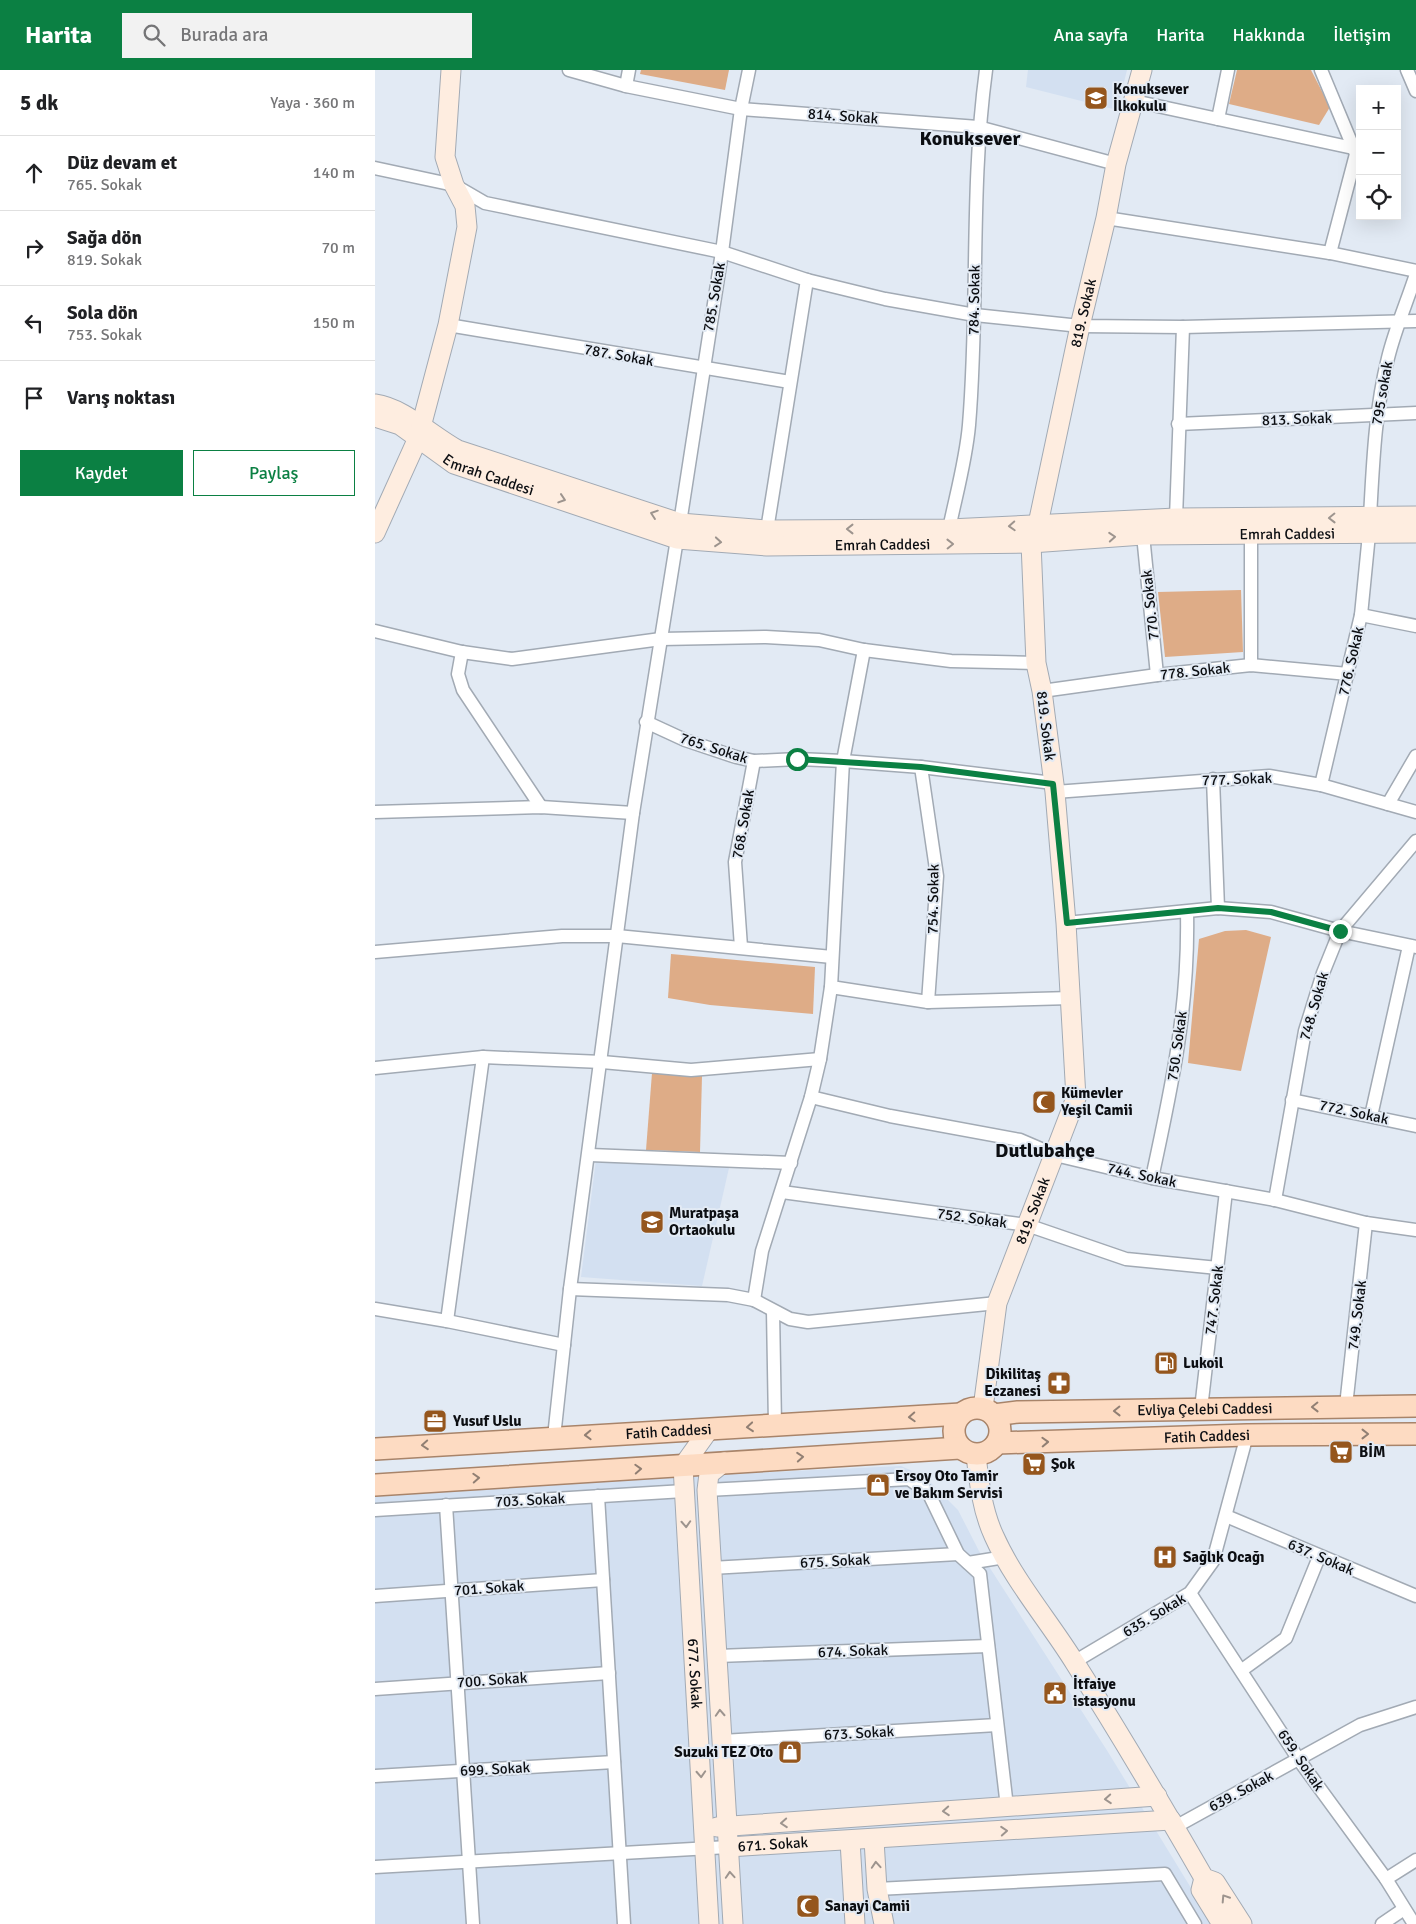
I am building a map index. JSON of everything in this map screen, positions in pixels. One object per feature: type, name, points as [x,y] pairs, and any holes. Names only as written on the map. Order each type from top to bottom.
[{"type":"main road","name":"Evliya Çelebi Caddesi","points":[[989,1412],[1416,1406]]},
{"type":"main road","points":[[375,1484],[724,1462],[968,1451],[988,1452],[997,1443],[1000,1426],[989,1412],[971,1408],[961,1414],[953,1431],[968,1451]]},
{"type":"main road","name":"Fatih Caddesi","points":[[375,1449],[554,1437],[707,1431],[961,1414]]},
{"type":"main road","name":"Fatih Caddesi","points":[[997,1443],[1247,1435],[1416,1434]]},
{"type":"street","points":[[375,533],[420,431],[449,326],[467,227],[465,206],[454,185],[445,157],[451,70]]},
{"type":"street","name":"814. Sokak","points":[[569,70],[626,86],[741,109],[890,119],[978,128],[1116,164]]},
{"type":"street","points":[[626,86],[629,70]]},
{"type":"street","name":"785. Sokak","points":[[554,1437],[570,1289],[602,1062],[633,813],[646,722],[679,531],[702,368],[722,252],[741,109],[749,70]]},
{"type":"street","name":"784. Sokak","points":[[949,529],[969,427],[975,315],[974,206],[978,128],[986,70]]},
{"type":"street","name":"819. Sokak","points":[[989,1412],[997,1302],[1076,1098],[1067,923],[1054,788],[1042,691],[1036,663],[1031,543],[1038,524],[1080,326],[1106,218],[1116,164],[1142,70]]},
{"type":"street","points":[[1219,119],[1229,70]]},
{"type":"street","points":[[1321,70],[1356,154],[1330,253]]},
{"type":"street","points":[[1407,70],[1416,91]]},
{"type":"street","points":[[1134,101],[1353,148]]},
{"type":"street","points":[[375,168],[454,185],[485,203],[722,252],[807,280],[885,299],[975,315],[1080,326],[1183,327],[1416,321]]},
{"type":"street","points":[[1106,218],[1330,253],[1416,273]]},
{"type":"street","name":"795 sokak","points":[[1369,525],[1378,415],[1388,356],[1416,273]]},
{"type":"street","points":[[767,530],[807,280]]},
{"type":"street","name":"787. Sokak","points":[[449,326],[790,382]]},
{"type":"street","points":[[1176,518],[1183,327]]},
{"type":"street","name":"Emrah Caddesi","points":[[375,404],[385,405],[420,431]]},
{"type":"street","name":"813. Sokak","points":[[1178,424],[1416,413]]},
{"type":"street","name":"Emrah Caddesi","points":[[375,418],[420,431],[458,450],[679,531],[767,546],[1031,543],[1143,535],[1251,535],[1369,525],[1416,516]]},
{"type":"street","name":"Emrah Caddesi","points":[[679,531],[949,529],[1176,518],[1369,525],[1416,533]]},
{"type":"street","name":"776. Sokak","points":[[1321,785],[1361,615],[1369,525]]},
{"type":"street","name":"770. Sokak","points":[[1143,535],[1157,675]]},
{"type":"street","points":[[1251,535],[1251,665]]},
{"type":"street","points":[[1361,615],[1416,626]]},
{"type":"street","points":[[375,631],[462,652],[512,659],[661,639],[766,637],[819,640],[864,650],[951,661],[1036,663]]},
{"type":"street","points":[[754,1300],[762,1251],[811,1097],[820,1059],[831,987],[843,761],[864,650]]},
{"type":"street","points":[[462,652],[458,674],[463,690],[541,807]]},
{"type":"street","name":"778. Sokak","points":[[1042,691],[1157,675],[1251,665],[1348,674]]},
{"type":"street","name":"765. Sokak","points":[[646,722],[685,740],[754,761],[797,759],[921,767],[1054,788]]},
{"type":"street","points":[[1388,804],[1416,756]]},
{"type":"street","name":"768. Sokak","points":[[741,947],[735,862],[754,761]]},
{"type":"street","name":"754. Sokak","points":[[921,767],[937,876],[928,1002]]},
{"type":"street","name":"777. Sokak","points":[[1054,788],[1269,776],[1321,785],[1416,812]]},
{"type":"street","points":[[1213,779],[1218,908]]},
{"type":"street","points":[[375,812],[541,807],[633,813]]},
{"type":"street","name":"748. Sokak","points":[[1275,1200],[1305,1031],[1323,974],[1340,931],[1416,841]]},
{"type":"street","points":[[1067,923],[1218,908],[1271,912],[1340,931],[1413,947],[1371,1116]]},
{"type":"street","name":"750. Sokak","points":[[1152,1178],[1180,1040],[1188,960],[1187,912]]},
{"type":"street","points":[[375,952],[562,936],[617,936],[832,957]]},
{"type":"street","points":[[831,987],[928,1002],[1071,998]]},
{"type":"street","points":[[447,1321],[483,1057]]},
{"type":"street","points":[[375,1068],[483,1057],[602,1062],[691,1070],[820,1059]]},
{"type":"street","name":"744. Sokak","points":[[811,1097],[890,1116],[1020,1140],[1055,1155],[1152,1178],[1275,1200],[1366,1223],[1416,1230]]},
{"type":"street","name":"772. Sokak","points":[[1292,1100],[1416,1126]]},
{"type":"street","points":[[589,1155],[791,1163]]},
{"type":"street","name":"747. Sokak","points":[[1201,1409],[1226,1191]]},
{"type":"street","name":"752. Sokak","points":[[782,1192],[1027,1225],[1126,1259],[1218,1268]]},
{"type":"street","name":"749. Sokak","points":[[1346,1406],[1366,1223]]},
{"type":"street","points":[[570,1289],[728,1295],[754,1300],[790,1318],[808,1322],[997,1302]]},
{"type":"street","points":[[375,1309],[447,1321],[563,1345]]},
{"type":"street","points":[[773,1311],[775,1425]]},
{"type":"street","points":[[683,1466],[707,1431]]},
{"type":"street","name":"635. Sokak","points":[[1075,1662],[1190,1593],[1213,1561],[1247,1435]]},
{"type":"street","points":[[968,1451],[993,1534],[1005,1557],[1075,1662],[1157,1796],[1204,1878],[1215,1882],[1242,1924]]},
{"type":"street","name":"677. Sokak","points":[[724,1462],[709,1474],[707,1490],[733,1924]]},
{"type":"street","name":"677. Sokak","points":[[683,1466],[709,1924]]},
{"type":"street","points":[[707,1490],[909,1479],[928,1492],[958,1554],[980,1574],[1007,1807]]},
{"type":"street","name":"703. Sokak","points":[[375,1510],[684,1491]]},
{"type":"street","points":[[598,1496],[624,1924]]},
{"type":"street","points":[[446,1505],[473,1924]]},
{"type":"street","name":"637. Sokak","points":[[1226,1516],[1415,1597]]},
{"type":"street","name":"675. Sokak","points":[[711,1568],[958,1554]]},
{"type":"street","points":[[968,1564],[1005,1557]]},
{"type":"street","points":[[1242,1670],[1286,1638],[1319,1557]]},
{"type":"street","name":"701. Sokak","points":[[375,1596],[603,1580]]},
{"type":"street","name":"659. Sokak","points":[[1190,1593],[1299,1760],[1386,1879],[1414,1924]]},
{"type":"street","name":"674. Sokak","points":[[718,1656],[988,1646]]},
{"type":"street","name":"700. Sokak","points":[[375,1689],[609,1673]]},
{"type":"street","name":"639. Sokak","points":[[1173,1823],[1299,1760],[1360,1725],[1416,1707]]},
{"type":"street","name":"673. Sokak","points":[[722,1741],[997,1725]]},
{"type":"street","name":"699. Sokak","points":[[375,1776],[614,1762]]},
{"type":"street","name":"671. Sokak","points":[[704,1828],[1157,1796]]},
{"type":"street","name":"671. Sokak","points":[[375,1867],[1173,1823]]},
{"type":"street","points":[[874,1840],[877,1888],[884,1924]]},
{"type":"street","points":[[850,1841],[855,1924]]},
{"type":"street","points":[[1386,1879],[1416,1860]]},
{"type":"street","points":[[877,1888],[1165,1874],[1195,1924]]},
{"type":"street","points":[[1204,1878],[1201,1890],[1222,1924]]},
{"type":"street","points":[[1382,1924],[1404,1909]]},
{"type":"shaded area","points":[[641,70],[729,70],[725,90],[640,74]]},
{"type":"shaded area","name":"Konuksever İlkokulu","points":[[1028,70],[1127,70],[1117,110],[1026,87]]},
{"type":"shaded area","points":[[1237,70],[1311,70],[1330,107],[1319,125],[1229,104]]},
{"type":"shaded area","points":[[1241,590],[1243,652],[1165,657],[1158,592]]},
{"type":"shaded area","points":[[1246,930],[1271,937],[1241,1071],[1188,1063],[1199,939],[1225,931]]},
{"type":"shaded area","points":[[671,954],[815,967],[813,1014],[710,1005],[668,998]]},
{"type":"shaded area","points":[[652,1073],[702,1076],[700,1152],[646,1150]]},
{"type":"shaded area","name":"Muratpaşa Ortaokulu","points":[[596,1160],[729,1168],[702,1286],[581,1277]]},
{"type":"shaded area","points":[[901,1466],[924,1476],[958,1510],[979,1551],[1108,1752],[1213,1924],[375,1924],[375,1496],[470,1486]]},
{"type":"place","name":"Konuksever İlkokulu","points":[[1096,98]]},
{"type":"place","name":"Kümevler Yeşil Camii","points":[[1044,1102]]},
{"type":"place","name":"Muratpaşa Ortaokulu","points":[[652,1222]]},
{"type":"place","name":"Lukoil","points":[[1166,1363]]},
{"type":"place","name":"Dikilitaş Eczanesi","points":[[1059,1383]]},
{"type":"place","name":"Yusuf Uslu","points":[[435,1421]]},
{"type":"place","name":"BİM","points":[[1341,1452]]},
{"type":"place","name":"Şok","points":[[1034,1464]]},
{"type":"place","name":"Ersoy Oto Tamir ve Bakım Servisi","points":[[878,1485]]},
{"type":"place","name":"Sağlık Ocağı","points":[[1165,1557]]},
{"type":"place","name":"İtfaiye istasyonu","points":[[1055,1693]]},
{"type":"place","name":"Suzuki TEZ Oto","points":[[790,1752]]},
{"type":"place","name":"Sanayi Camii","points":[[808,1906]]},
{"type":"district","name":"Konuksever","points":[[970,138]]},
{"type":"district","name":"Dutlubahçe","points":[[1045,1150]]},
{"type":"route","points":[[797,759],[921,767],[1053,784],[1067,923],[1218,908],[1271,912],[1340,931]]}]
